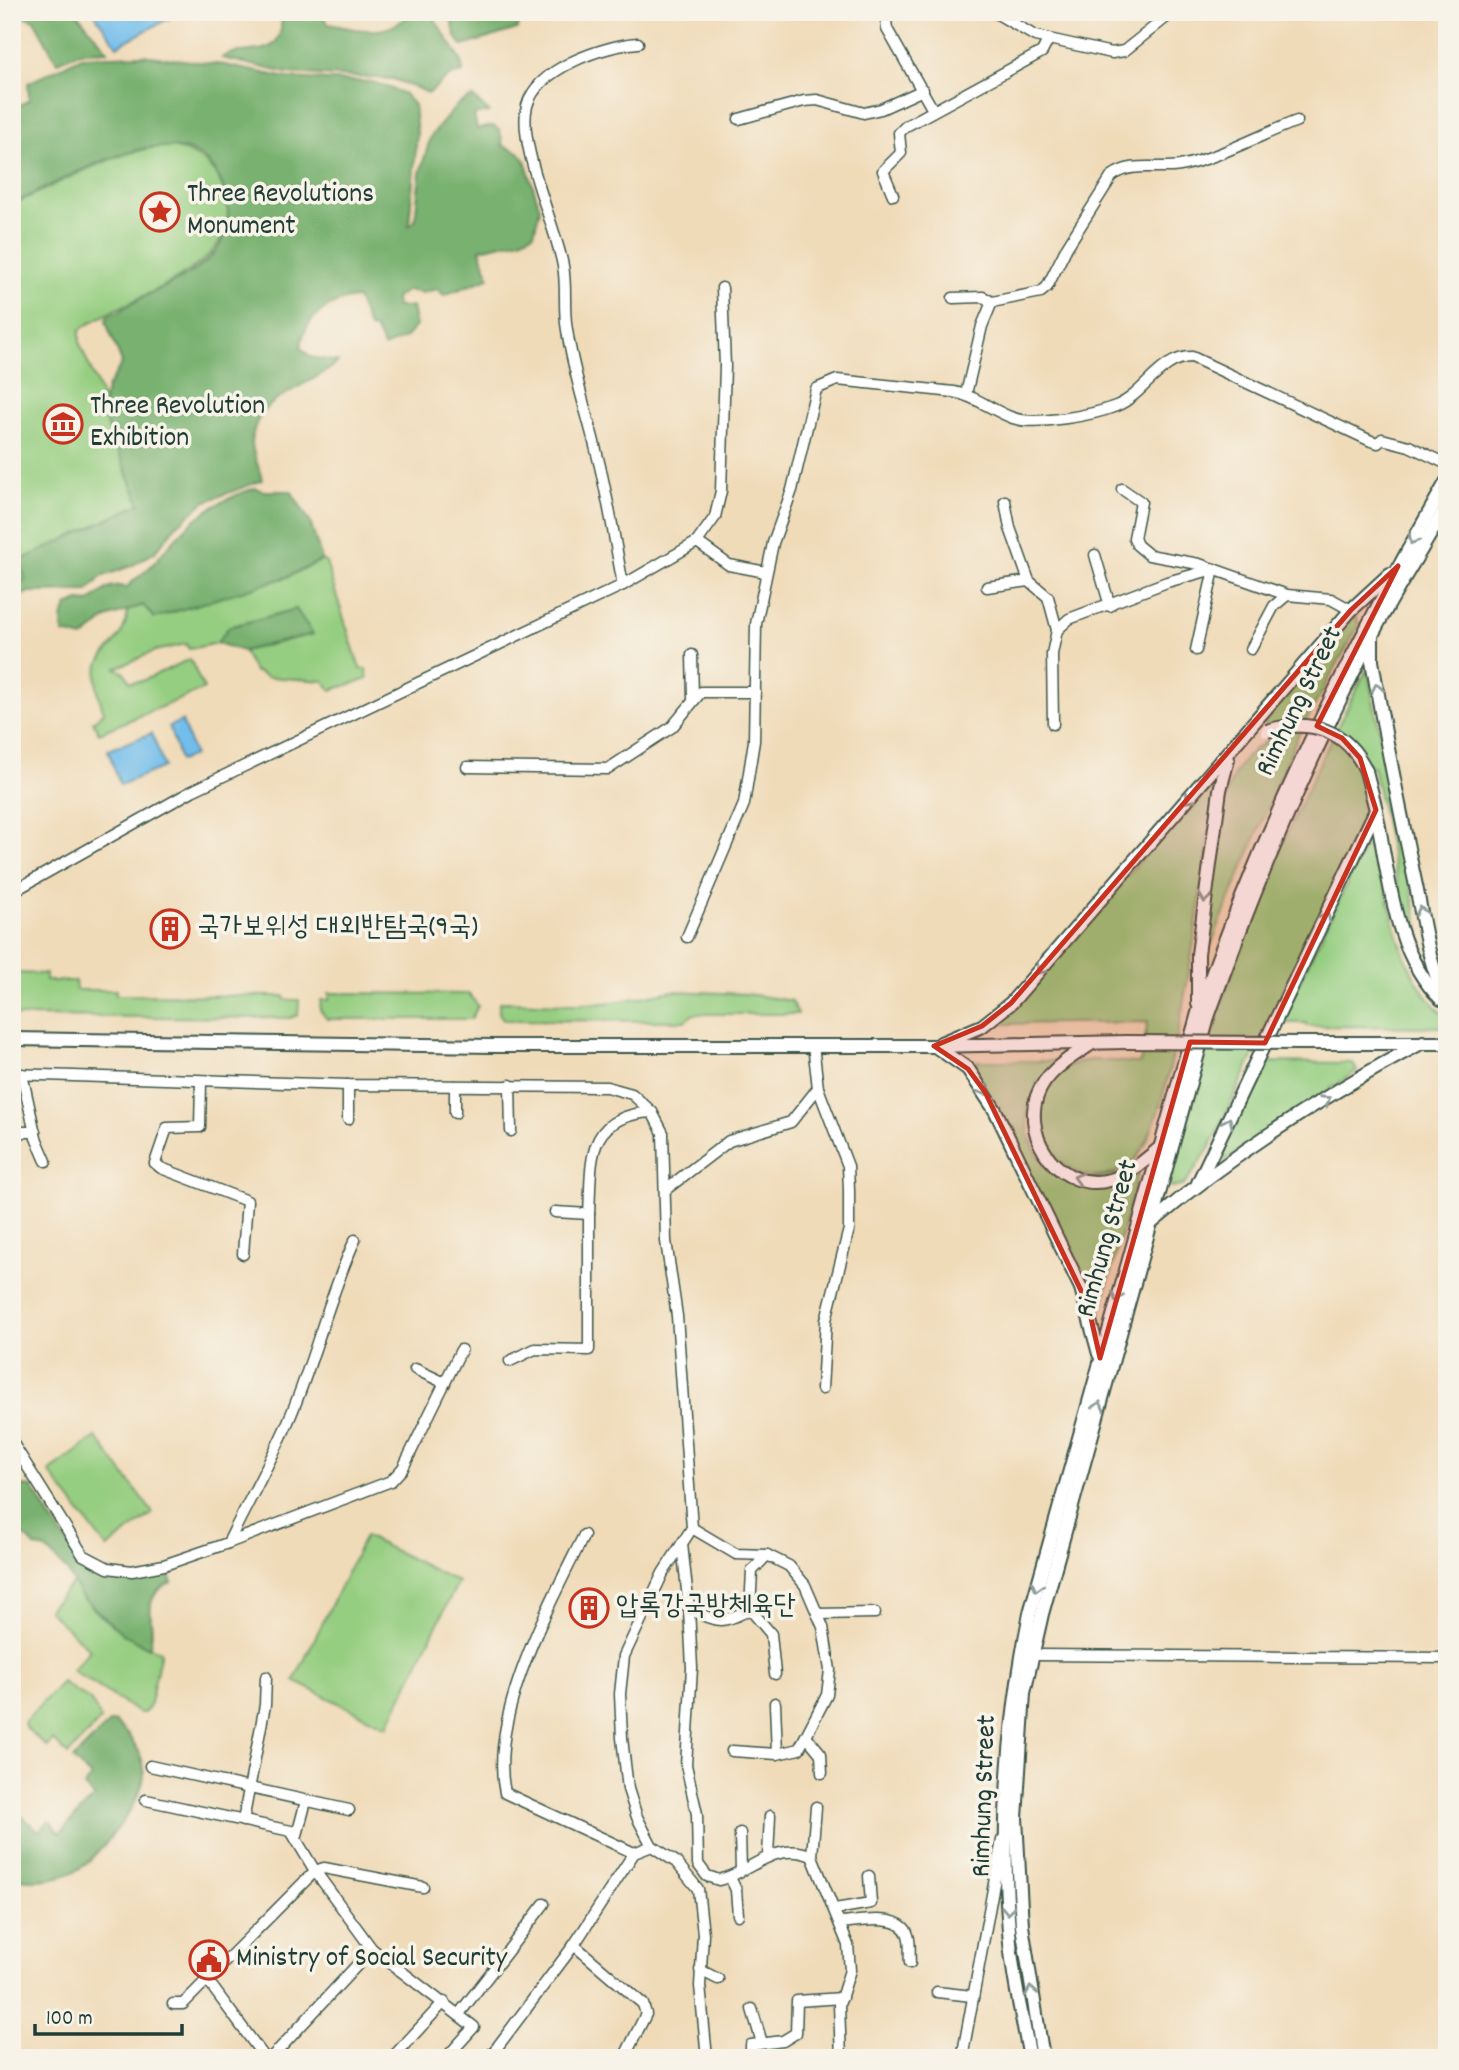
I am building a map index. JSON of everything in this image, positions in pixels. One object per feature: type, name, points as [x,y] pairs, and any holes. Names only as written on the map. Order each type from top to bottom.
[{"type":"main road","name":"Rimhung Street","points":[[1030,2058],[1009,1933],[1005,1830],[1017,1679],[1030,1613],[1198,1013],[1230,921],[1282,797],[1398,566],[1447,481]]},
{"type":"main road","name":"Rimhung Street","points":[[1044,2058],[1023,1926],[1016,1818],[1024,1693],[1033,1655],[1209,1014],[1242,922],[1291,802],[1372,636],[1447,505]]},
{"type":"main road","points":[[934,1046],[982,1026],[1011,1003],[1351,610],[1398,566]]},
{"type":"main road","points":[[1372,636],[1372,661],[1408,850],[1431,959],[1447,1001]]},
{"type":"main road","points":[[1198,1013],[1198,954],[1223,771],[1231,751],[1267,731],[1297,724],[1321,728],[1351,746],[1366,771],[1408,948],[1425,983],[1447,1001]]},
{"type":"main road","points":[[1198,1183],[1376,810]]},
{"type":"main road","points":[[12,1039],[493,1046],[1447,1043]]},
{"type":"main road","points":[[1150,1224],[1198,1183],[1377,1066],[1423,1042]]},
{"type":"main road","points":[[1091,1044],[1055,1069],[1037,1096],[1034,1115],[1036,1135],[1043,1151],[1065,1174],[1093,1182],[1122,1176],[1160,1148]]},
{"type":"main road","points":[[934,1046],[968,1069],[995,1110],[1081,1288],[1100,1358]]},
{"type":"street","points":[[885,12],[887,29],[933,110]]},
{"type":"street","points":[[994,12],[1035,37],[1112,53],[1124,51],[1173,12]]},
{"type":"street","points":[[893,195],[883,170],[901,153],[899,133],[933,110],[1042,52],[1048,40]]},
{"type":"street","points":[[623,585],[598,458],[567,333],[563,266],[536,177],[526,108],[531,96],[551,75],[579,58],[613,46],[638,43]]},
{"type":"street","points":[[739,119],[804,100],[817,100],[864,113],[901,101],[923,90]]},
{"type":"street","points":[[953,298],[983,297],[992,302],[1041,292],[1047,287],[1074,236],[1112,176],[1126,167],[1163,168],[1195,162],[1297,121]]},
{"type":"street","points":[[12,892],[192,791],[623,585],[697,542],[715,517],[721,491],[725,366],[722,288]]},
{"type":"street","points":[[966,394],[982,326],[992,302]]},
{"type":"street","points":[[687,937],[744,804],[752,770],[756,624],[766,572],[792,490],[816,389],[838,380],[966,394],[1013,418],[1046,419],[1116,406],[1169,365],[1192,357],[1371,442],[1378,443],[1382,439],[1409,446],[1447,464]]},
{"type":"street","points":[[1122,489],[1141,502],[1135,538],[1142,551],[1149,555],[1214,569],[1287,595],[1331,599],[1351,610]]},
{"type":"street","points":[[1005,501],[1010,528],[1030,582],[1048,597],[1057,630],[1052,654],[1054,724]]},
{"type":"street","points":[[697,542],[729,565],[766,572]]},
{"type":"street","points":[[1095,555],[1110,606]]},
{"type":"street","points":[[1057,630],[1069,619],[1110,606],[1167,582],[1214,569]]},
{"type":"street","points":[[1196,650],[1214,569]]},
{"type":"street","points":[[987,587],[1030,582]]},
{"type":"street","points":[[1251,649],[1274,606],[1287,595]]},
{"type":"street","points":[[467,766],[608,769],[681,720],[693,698],[692,655]]},
{"type":"street","points":[[693,698],[709,690],[755,692]]},
{"type":"street","points":[[813,1045],[818,1088],[842,1150],[849,1190],[849,1229],[826,1320],[822,1389]]},
{"type":"street","points":[[46,1161],[17,1074],[201,1082],[510,1085],[623,1090],[641,1101],[652,1112],[663,1133],[666,1241],[677,1316],[692,1528],[647,1606],[624,1656],[620,1694],[628,1789],[637,1817],[652,1846],[676,1862],[698,1889],[703,1934],[701,1970],[707,2058]]},
{"type":"street","points":[[201,1082],[200,1127],[167,1128],[155,1163],[161,1168],[247,1201],[243,1254]]},
{"type":"street","points":[[348,1085],[348,1119]]},
{"type":"street","points":[[510,1085],[511,1131]]},
{"type":"street","points":[[454,1113],[455,1086]]},
{"type":"street","points":[[665,1189],[729,1141],[791,1122],[818,1088]]},
{"type":"street","points":[[510,1361],[535,1349],[589,1350],[592,1150],[597,1138],[621,1120],[637,1113],[652,1112]]},
{"type":"street","points":[[12,1132],[35,1132]]},
{"type":"street","points":[[555,1212],[589,1214]]},
{"type":"street","points":[[228,1543],[288,1422],[322,1333],[341,1271],[355,1240]]},
{"type":"street","points":[[12,1442],[83,1555],[108,1569],[132,1572],[164,1565],[228,1543],[391,1481],[403,1468],[461,1350]]},
{"type":"street","points":[[415,1369],[445,1383]]},
{"type":"street","points":[[692,1528],[736,1554],[767,1555],[789,1566],[805,1585],[823,1627],[830,1670],[827,1695],[799,1749],[777,1754],[732,1751]]},
{"type":"street","points":[[584,1535],[515,1687],[500,1770],[505,1793],[634,1853]]},
{"type":"street","points":[[682,1544],[690,1609],[691,1668],[686,1765],[697,1814],[698,1864],[707,1876],[719,1880],[730,1877],[768,1856],[804,1852],[812,1856]]},
{"type":"street","points":[[767,1555],[752,1571],[750,1609],[771,1634],[775,1674]]},
{"type":"street","points":[[690,1609],[717,1622],[730,1620],[750,1609]]},
{"type":"street","points":[[817,1614],[875,1613]]},
{"type":"street","points":[[1033,1655],[1447,1658]]},
{"type":"street","points":[[243,1821],[265,1705],[266,1677]]},
{"type":"street","points":[[775,1703],[777,1754]]},
{"type":"street","points":[[807,1737],[821,1754],[822,1773]]},
{"type":"street","points":[[150,1766],[349,1810]]},
{"type":"street","points":[[146,1800],[291,1831],[315,1871],[372,1948],[474,2027],[446,2058]]},
{"type":"street","points":[[296,1839],[306,1801]]},
{"type":"street","points":[[816,1807],[812,1856],[848,1945],[850,1970],[839,2005],[841,2058]]},
{"type":"street","points":[[768,1856],[770,1816]]},
{"type":"street","points":[[962,2058],[1005,1830]]},
{"type":"street","points":[[740,1833],[741,1870]]},
{"type":"street","points":[[489,2058],[574,1945],[634,1853],[652,1846]]},
{"type":"street","points":[[173,2004],[183,2004],[208,1981],[315,1871],[324,1868],[423,1887]]},
{"type":"street","points":[[835,1909],[871,1903],[869,1876]]},
{"type":"street","points":[[730,1877],[736,1890],[738,1914]]},
{"type":"street","points":[[459,2014],[544,1904]]},
{"type":"street","points":[[840,1923],[890,1920],[904,1927],[909,1936],[910,1963]]},
{"type":"street","points":[[574,1945],[643,2004],[646,2014],[624,2058]]},
{"type":"street","points":[[271,2058],[372,1948]]},
{"type":"street","points":[[701,1970],[718,1979]]},
{"type":"street","points":[[208,1981],[265,2058]]},
{"type":"street","points":[[937,1992],[972,1996]]},
{"type":"street","points":[[751,2058],[751,2045],[783,2041],[796,2033],[797,2001],[842,1998]]},
{"type":"street","points":[[392,2058],[444,2002]]},
{"type":"street","points":[[752,2009],[762,2043]]},
{"type":"highlighted area","points":[[1398,566],[1317,726],[1342,738],[1360,758],[1376,810],[1265,1043],[1190,1042],[1100,1358],[1088,1305],[985,1092],[968,1069],[934,1046],[982,1026],[1011,1003],[1351,610]]},
{"type":"green space","points":[[23,12],[76,12],[108,51],[81,52],[57,62],[34,20],[25,17]]},
{"type":"green space","points":[[281,12],[321,12],[328,24],[370,30],[391,27],[409,16],[430,12],[461,60],[463,72],[448,77],[429,93],[393,79],[287,73],[222,58],[270,47],[277,40],[281,29]]},
{"type":"green space","points":[[449,12],[521,12],[517,29],[463,46],[456,37]]},
{"type":"green space","points":[[141,55],[225,65],[287,78],[373,82],[403,93],[414,105],[417,134],[409,225],[415,221],[420,173],[431,136],[458,104],[473,97],[489,112],[474,115],[477,129],[494,126],[500,131],[503,146],[519,152],[525,160],[540,209],[534,233],[521,240],[480,249],[489,278],[444,295],[437,289],[421,293],[408,290],[395,298],[397,307],[412,307],[416,326],[405,338],[384,347],[375,329],[369,328],[357,298],[337,302],[320,312],[307,328],[301,348],[310,357],[338,362],[285,394],[262,414],[255,427],[252,444],[262,480],[204,502],[175,527],[155,552],[133,565],[101,577],[88,591],[29,592],[12,600],[12,586],[25,580],[21,560],[140,504],[102,413],[107,388],[122,363],[106,322],[107,317],[182,278],[205,262],[220,245],[228,221],[223,187],[207,161],[185,149],[157,147],[127,153],[95,164],[14,203],[12,201],[12,109],[29,100],[28,83],[82,57]]},
{"type":"green space","name":"Three Revolution Exhibition","points":[[169,146],[202,160],[220,181],[228,218],[220,241],[203,260],[180,277],[100,317],[80,330],[80,344],[147,504],[33,578],[12,588],[12,205],[109,160],[150,148]]},
{"type":"green space","points":[[255,488],[264,491],[291,491],[310,522],[322,560],[287,577],[154,618],[143,605],[107,618],[83,638],[63,633],[62,619],[67,606],[79,601],[89,602],[111,587],[126,588],[152,565],[188,526],[210,508]]},
{"type":"green space","points":[[322,560],[326,563],[360,669],[366,669],[368,679],[331,690],[324,681],[267,677],[254,671],[243,651],[313,634],[229,627],[217,643],[189,649],[186,644],[155,651],[116,668],[125,673],[130,682],[142,681],[190,659],[204,689],[99,733],[93,721],[104,712],[97,675],[105,654],[125,625],[128,609],[287,577]]},
{"type":"green space","points":[[296,609],[313,634],[243,651],[217,643],[229,627]]},
{"type":"green space","points":[[1356,617],[1359,625],[1298,735],[1209,949],[1205,953],[1203,948],[1226,795],[1233,777],[1248,755],[1271,739],[1264,721],[1350,618]]},
{"type":"green space","points":[[1367,669],[1426,964],[1420,968],[1406,926],[1373,766],[1358,773],[1363,786],[1365,821],[1210,1147],[1184,1185],[1172,1188],[1169,1182],[1197,1083],[1242,943],[1292,824]]},
{"type":"green space","points":[[1210,786],[1215,794],[1196,929],[1175,1047],[1162,1098],[1148,1138],[1133,1161],[1107,1175],[1083,1175],[1062,1164],[1048,1145],[1040,1122],[1041,1099],[1052,1078],[1076,1063],[1100,1060],[1140,1063],[1148,1022],[996,1024],[1204,788]]},
{"type":"green space","points":[[1370,844],[1376,844],[1398,938],[1407,960],[1430,1001],[1447,1018],[1447,1027],[1307,1026],[1307,1023],[1279,1023],[1364,849]]},
{"type":"green space","points":[[12,973],[46,974],[46,981],[75,981],[76,990],[116,990],[116,995],[284,996],[285,1000],[299,1000],[298,1015],[290,1018],[12,1016]]},
{"type":"green space","points":[[674,991],[747,994],[792,1001],[798,1014],[694,1014],[684,1021],[504,1020],[499,1013],[499,1002],[603,1003]]},
{"type":"green space","points":[[329,993],[469,994],[478,1006],[471,1019],[327,1019],[320,1010],[321,1000],[329,1000]]},
{"type":"green space","points":[[963,1061],[1058,1061],[1035,1096],[1027,1117],[1031,1140],[1042,1161],[1059,1176],[1076,1181],[1121,1173],[1138,1173],[1098,1320],[1086,1288]]},
{"type":"green space","points":[[1261,1062],[1353,1063],[1357,1071],[1218,1165],[1214,1161]]},
{"type":"green space","points":[[96,1437],[153,1513],[107,1548],[49,1472]]},
{"type":"green space","points":[[23,1486],[32,1487],[69,1545],[94,1569],[108,1576],[124,1578],[167,1572],[172,1582],[154,1596],[151,1603],[152,1629],[149,1648],[124,1635],[81,1596],[67,1571],[46,1549],[35,1547],[12,1523],[12,1496]]},
{"type":"green space","points":[[365,1536],[458,1582],[387,1727],[294,1681]]},
{"type":"green space","points":[[73,1583],[90,1605],[111,1624],[123,1633],[161,1651],[149,1708],[144,1713],[139,1713],[72,1670],[90,1650],[48,1610]]},
{"type":"green space","points":[[62,1682],[91,1701],[101,1719],[68,1755],[53,1740],[47,1747],[25,1727],[24,1722]]},
{"type":"green space","points":[[110,1722],[116,1723],[131,1739],[143,1764],[142,1784],[129,1812],[107,1842],[75,1871],[44,1880],[27,1880],[12,1876],[12,1826],[22,1816],[39,1831],[49,1821],[60,1833],[94,1797],[84,1787],[91,1777],[73,1759]]},
{"type":"water","points":[[93,12],[181,12],[117,46]]},
{"type":"water","points":[[182,721],[194,755],[180,761],[169,726]]},
{"type":"water","points":[[152,733],[164,767],[120,785],[108,750]]},
{"type":"place","name":"Three Revolutions Monument","points":[[160,212]]},
{"type":"place","name":"Three Revolution Exhibition","points":[[63,424]]},
{"type":"place","name":"국가보위성 대외반탐국(9국)","points":[[170,929]]},
{"type":"place","name":"압록강국방체육단","points":[[589,1608]]},
{"type":"place","name":"Ministry of Social Security","points":[[209,1960]]}]
